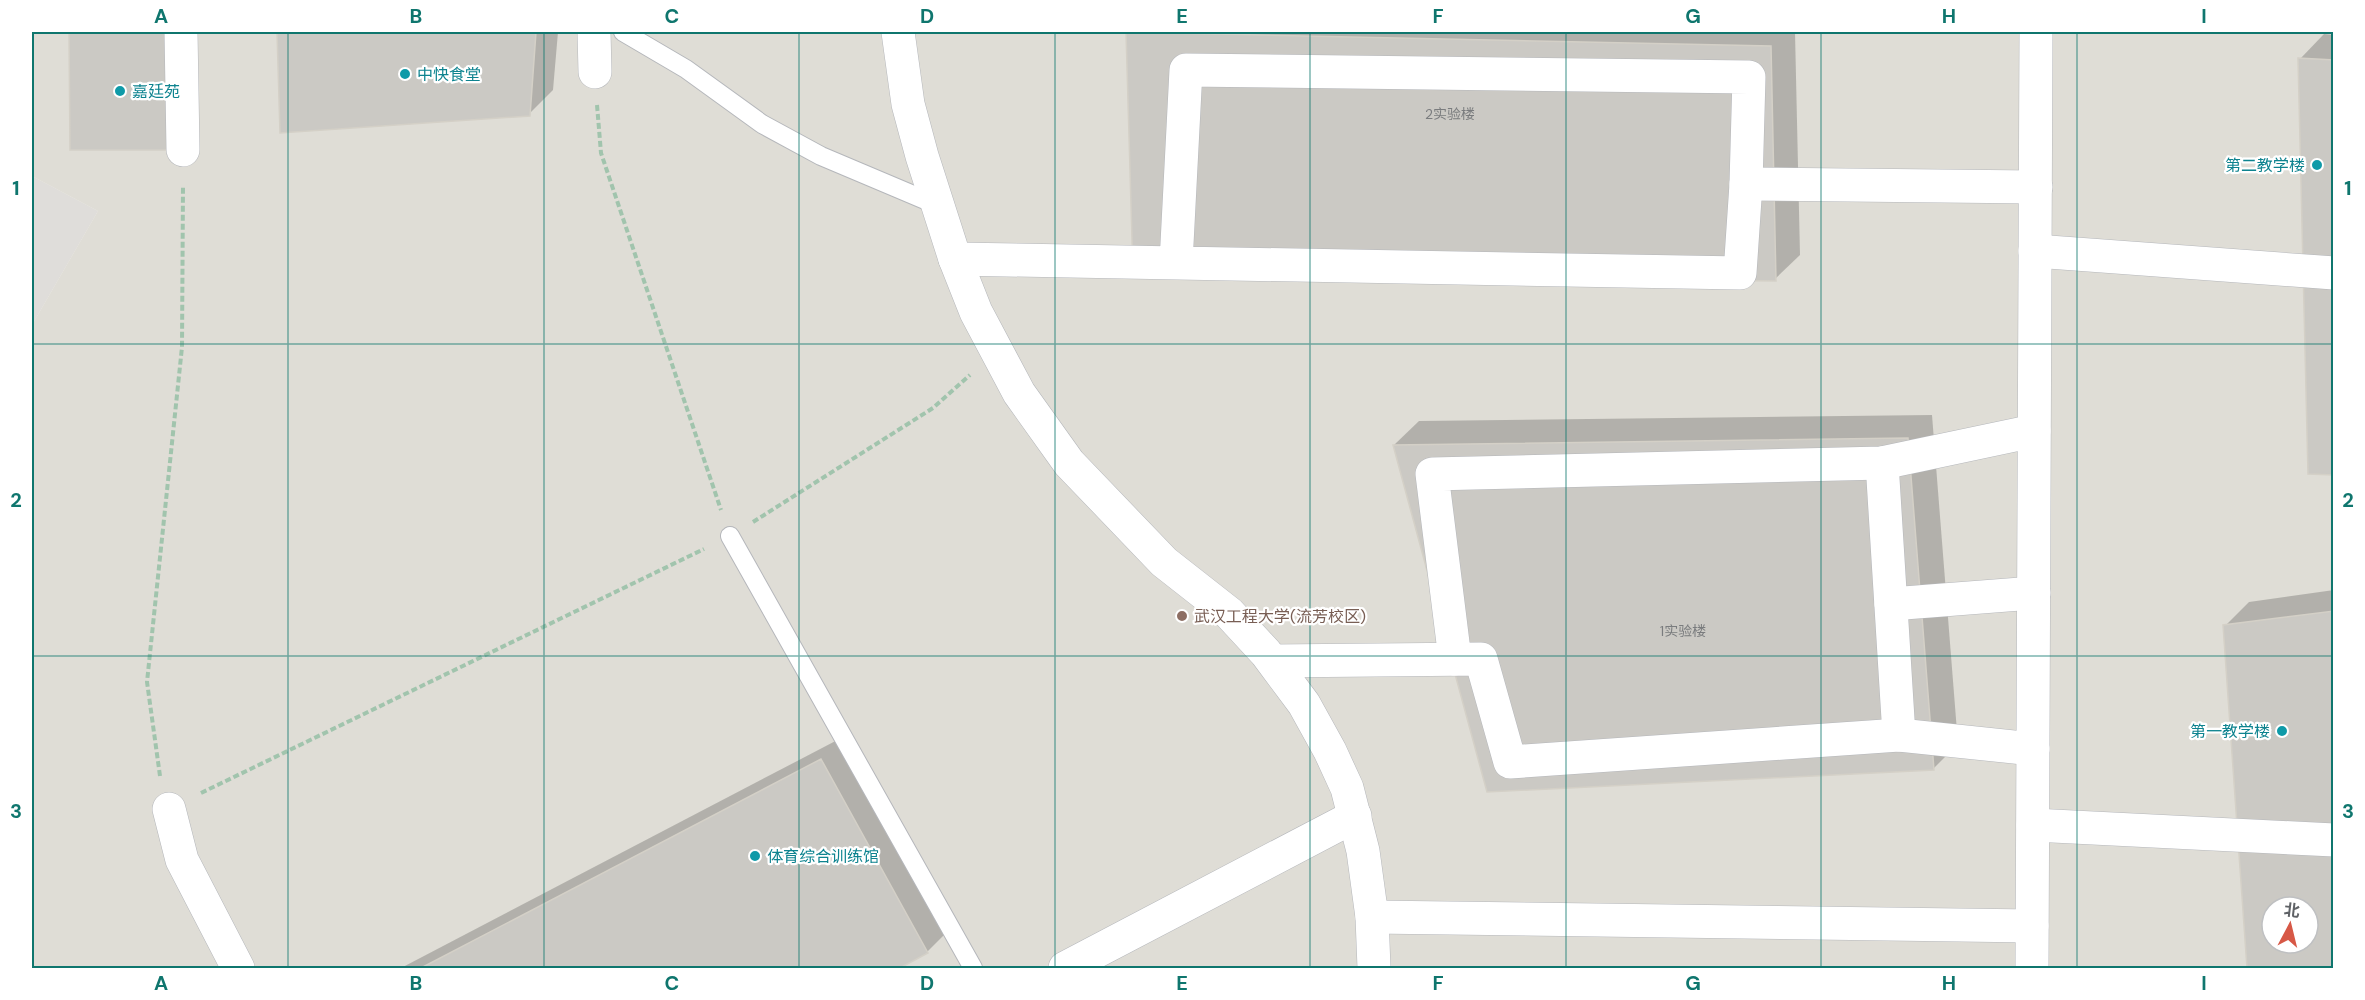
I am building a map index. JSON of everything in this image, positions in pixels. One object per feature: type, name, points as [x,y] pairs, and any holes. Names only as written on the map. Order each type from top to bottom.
[{"type":"street","points":[[181,32],[183,150]]},
{"type":"street","points":[[594,32],[595,72]]},
{"type":"street","points":[[898,32],[908,104],[955,259],[976,312],[1019,393],[1069,463],[1164,562],[1229,612],[1273,661],[1304,704],[1330,751],[1347,788],[1363,851],[1372,917],[1374,969]]},
{"type":"street","points":[[2032,969],[2036,32]]},
{"type":"street","points":[[955,259],[1740,273],[1746,183],[1749,77],[1186,70],[1176,262]]},
{"type":"street","points":[[1746,183],[2036,187]]},
{"type":"street","points":[[2035,251],[2334,273]]},
{"type":"street","points":[[1455,659],[1432,474],[1882,463],[2034,431]]},
{"type":"street","points":[[1882,463],[1899,735]]},
{"type":"street","points":[[1891,604],[2034,593]]},
{"type":"street","points":[[1273,661],[1481,659],[1510,762],[1899,735],[2033,749]]},
{"type":"street","points":[[169,809],[182,860],[238,969]]},
{"type":"street","points":[[1065,969],[1355,816]]},
{"type":"street","points":[[2033,825],[2334,840]]},
{"type":"street","points":[[1372,917],[2032,926]]},
{"type":"lane","points":[[623,32],[686,69],[762,124],[821,156],[937,204]]},
{"type":"lane","points":[[730,536],[973,969]]},
{"type":"path","points":[[595,72],[601,153],[730,536]]},
{"type":"path","points":[[183,150],[182,347],[147,682],[159,775],[169,809],[730,536],[933,408],[997,351]]},
{"type":"shaded area","name":"武汉工程大学(流芳校区)","points":[[32,32],[2333,32],[2333,968],[32,968],[32,325],[98,211],[32,176]]},
{"type":"shaded area","points":[[32,176],[98,211],[32,325]]},
{"type":"building","name":"嘉廷苑","points":[[69,32],[169,32],[170,150],[70,150]]},
{"type":"building","name":"中快食堂","points":[[277,32],[536,32],[530,116],[280,133]]},
{"type":"building","points":[[1126,32],[1771,46],[1776,281],[1133,274]]},
{"type":"building","name":"第二教学楼","points":[[2298,58],[2334,60],[2334,475],[2308,474]]},
{"type":"building","points":[[1908,438],[1934,770],[1487,792],[1393,445]]},
{"type":"building","name":"第一教学楼","points":[[2334,611],[2334,968],[2247,968],[2223,625]]},
{"type":"building","name":"体育综合训练馆","points":[[821,759],[928,953],[900,968],[421,968]]},
{"type":"place","name":"中快食堂","points":[[405,74]]},
{"type":"place","name":"嘉廷苑","points":[[120,91]]},
{"type":"place","name":"第二教学楼","points":[[2317,165]]},
{"type":"place","name":"武汉工程大学(流芳校区)","points":[[1182,616]]},
{"type":"place","name":"第一教学楼","points":[[2282,731]]},
{"type":"place","name":"体育综合训练馆","points":[[755,856]]}]
